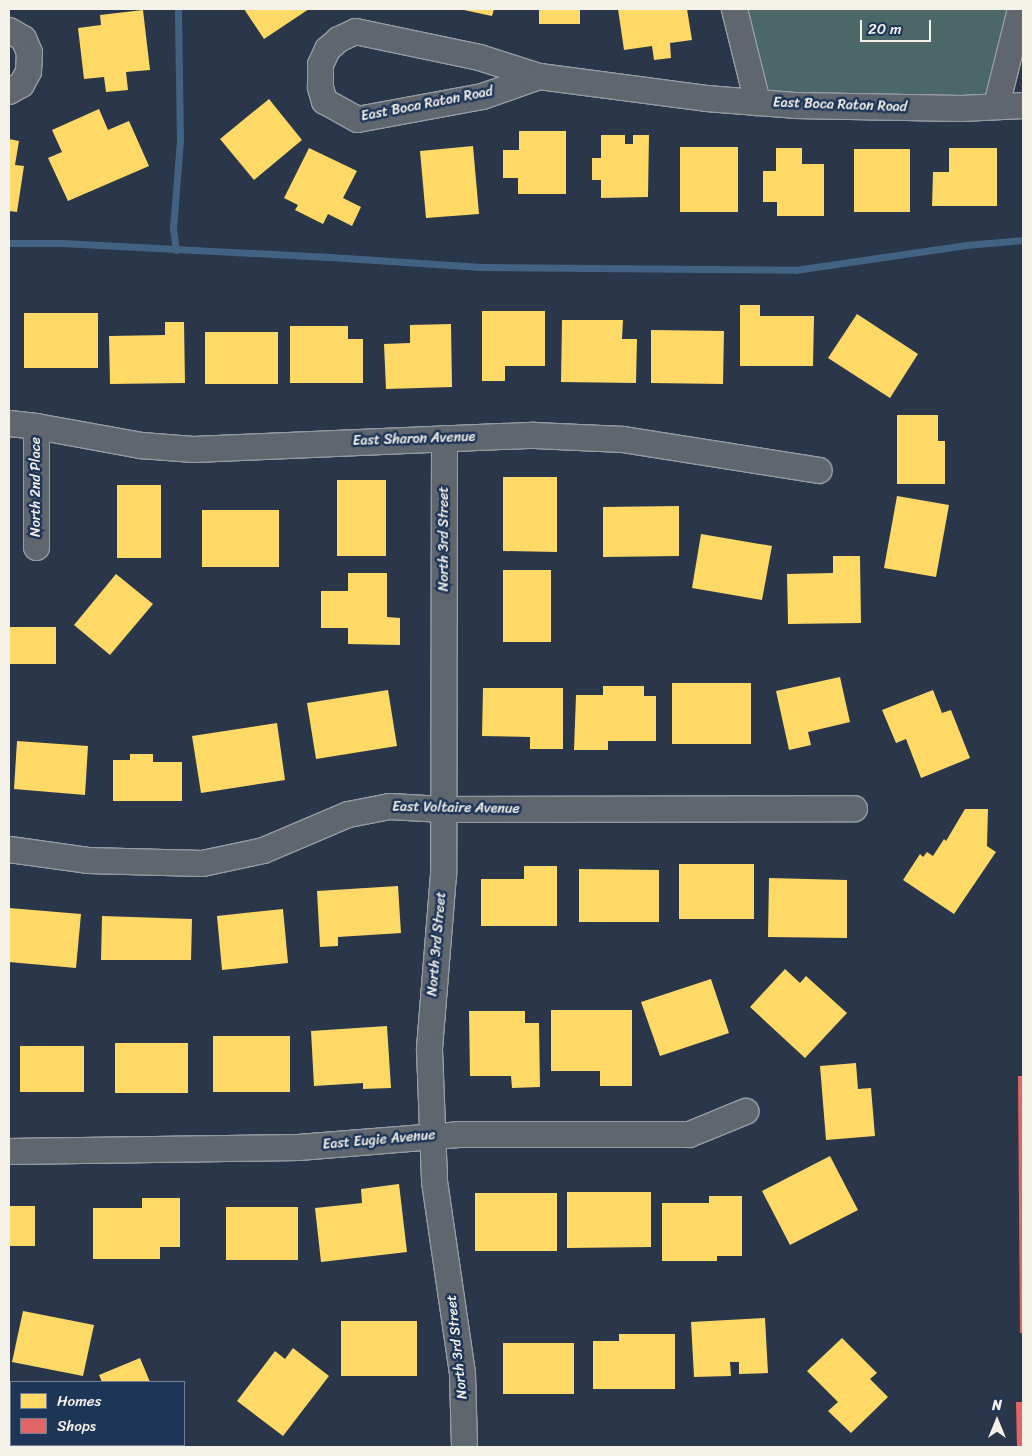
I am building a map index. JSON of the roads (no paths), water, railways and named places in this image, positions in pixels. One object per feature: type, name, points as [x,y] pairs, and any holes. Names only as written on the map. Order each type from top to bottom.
[{"type":"street","points":[[734,9],[757,102]]},
{"type":"street","points":[[996,105],[1020,9]]},
{"type":"street","points":[[9,30],[23,38],[29,52],[28,71],[22,84],[9,91]]},
{"type":"street","name":"East Boca Raton Road","points":[[539,76],[482,96],[357,119],[324,101],[320,87],[320,64],[327,49],[338,39],[355,31],[479,57],[539,76],[706,98],[794,105],[942,108],[1023,105]]},
{"type":"street","name":"East Sharon Avenue","points":[[9,423],[141,445],[192,449],[534,435],[623,440],[819,470]]},
{"type":"street","name":"North 2nd Place","points":[[36,426],[36,547]]},
{"type":"street","name":"North 3rd Street","points":[[444,438],[443,874],[429,1049],[434,1181],[462,1374],[464,1447]]},
{"type":"street","name":"East Voltaire Avenue","points":[[9,849],[87,860],[202,863],[263,850],[348,814],[389,806],[443,809],[854,808]]},
{"type":"street","name":"East Eugie Avenue","points":[[9,1150],[298,1147],[432,1136],[689,1134],[745,1111]]},
{"type":"waterway","points":[[176,250],[173,229],[180,141],[178,9]]},
{"type":"waterway","points":[[9,243],[62,243],[481,267],[795,270],[966,245],[1023,240]]}]
